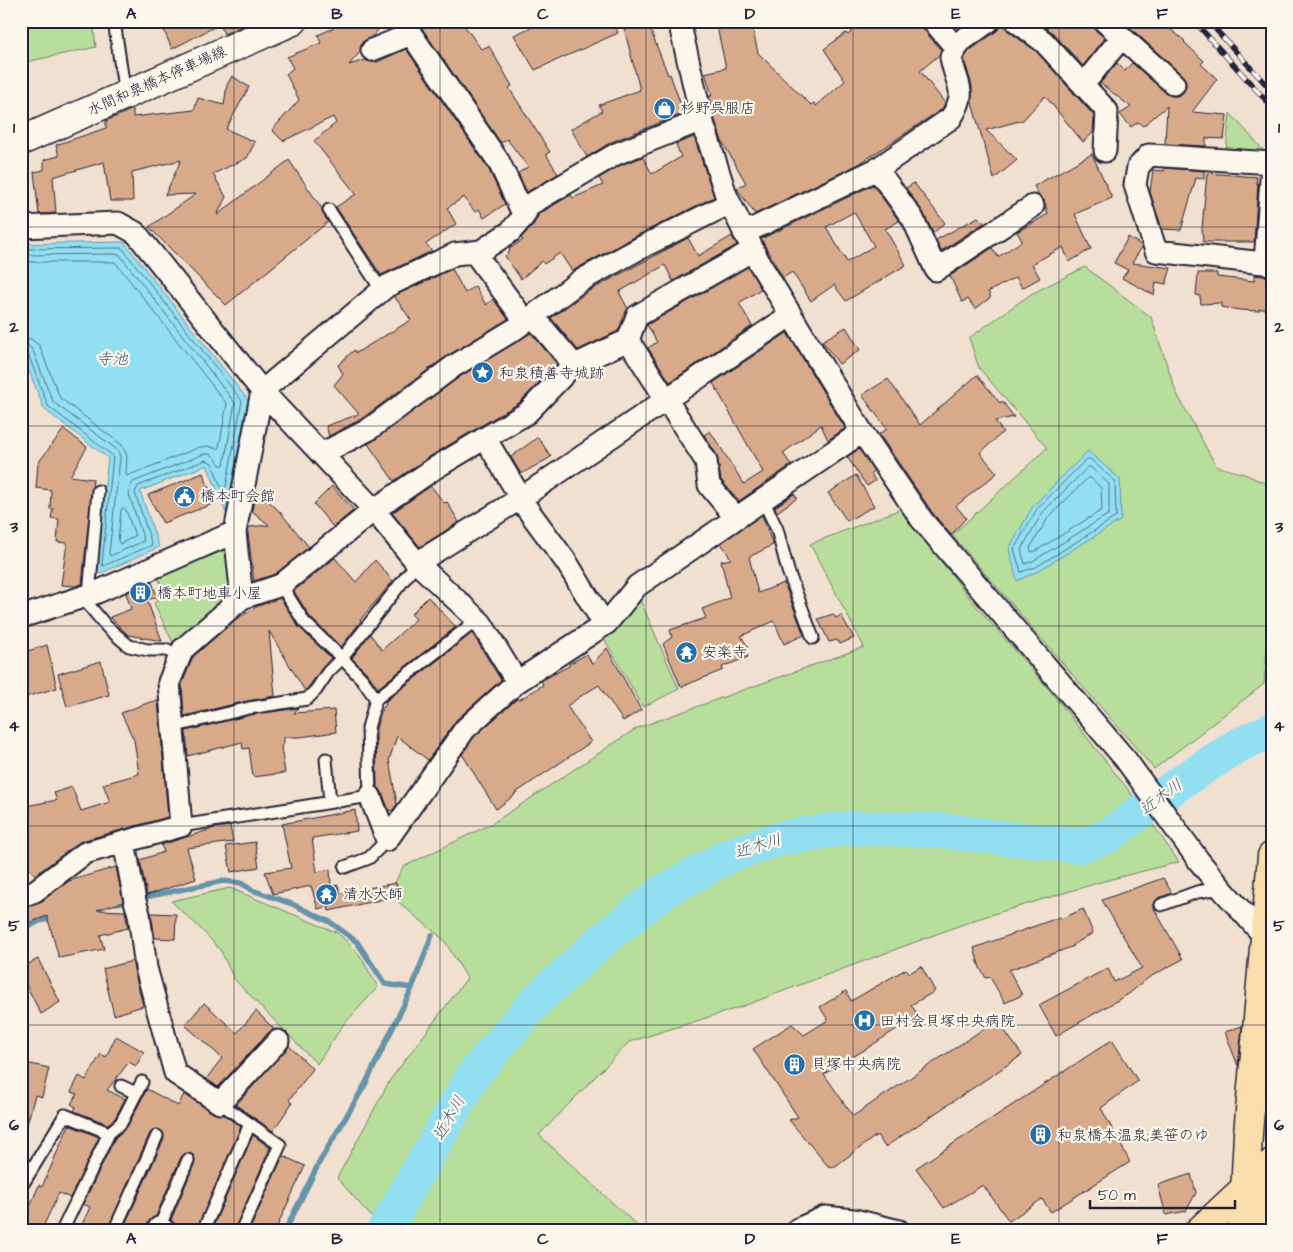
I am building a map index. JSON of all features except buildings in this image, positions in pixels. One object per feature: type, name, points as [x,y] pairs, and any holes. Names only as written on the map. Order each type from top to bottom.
[{"type":"main road","name":"水間和泉橋本停車場線","points":[[21,141],[293,21]]},
{"type":"main road","points":[[1242,1230],[1248,1134],[1268,920],[1272,856]]},
{"type":"main road","points":[[1199,1231],[1245,1186],[1272,1163]]},
{"type":"main road","points":[[1242,1230],[1272,1199]]},
{"type":"street","points":[[679,21],[702,120],[730,203],[748,241],[862,432],[922,520],[1126,760],[1199,861],[1221,888],[1268,920]]},
{"type":"street","points":[[933,21],[956,48]]},
{"type":"street","points":[[21,896],[35,890],[85,853],[181,826],[170,682],[183,649],[242,598],[281,584],[374,510],[435,468],[527,413],[571,367],[628,340],[637,316],[748,241],[877,169],[951,118],[962,94],[953,69],[951,57],[960,42],[989,21]]},
{"type":"street","points":[[1016,21],[1044,42],[1108,111],[1104,151]]},
{"type":"street","points":[[1104,21],[1174,84]]},
{"type":"street","points":[[372,50],[407,28],[499,162],[524,216]]},
{"type":"street","points":[[1084,85],[1122,37]]},
{"type":"street","points":[[242,598],[235,532],[262,391],[387,286],[455,254],[481,251],[510,232],[524,216],[529,205],[616,154],[702,120]]},
{"type":"street","points":[[1148,155],[1272,164],[1269,263],[1156,251],[1135,185],[1138,167],[1148,155]]},
{"type":"street","points":[[877,169],[913,219],[936,270],[1033,206]]},
{"type":"street","points":[[321,454],[368,430],[454,366],[529,319],[580,281],[730,203]]},
{"type":"street","points":[[21,226],[118,223],[136,233],[262,391],[374,510],[417,563],[477,620],[517,682]]},
{"type":"street","points":[[474,252],[529,319],[574,366]]},
{"type":"street","points":[[417,563],[521,498],[791,315]]},
{"type":"street","points":[[628,340],[706,461],[709,485],[736,518]]},
{"type":"street","points":[[387,840],[465,729],[517,682],[604,624],[637,586],[862,432]]},
{"type":"street","points":[[485,438],[521,498],[567,563],[604,624]]},
{"type":"street","points":[[21,617],[86,596],[235,532]]},
{"type":"street","points":[[370,796],[387,840]]},
{"type":"street","points":[[124,842],[139,914],[146,968],[175,1073],[220,1103],[278,1041]]},
{"type":"street","points":[[799,1231],[798,1229],[825,1217],[854,1220],[899,1231]]},
{"type":"lane","points":[[114,21],[125,95]]},
{"type":"lane","points":[[329,210],[382,291]]},
{"type":"lane","points":[[98,491],[86,596],[107,626],[129,646],[148,650],[168,650],[179,659]]},
{"type":"lane","points":[[763,500],[777,529],[788,571],[813,638]]},
{"type":"lane","points":[[172,727],[249,708],[306,699],[316,690],[328,672],[342,658],[417,563]]},
{"type":"lane","points":[[281,584],[304,622],[362,679],[376,699]]},
{"type":"lane","points":[[181,826],[370,796],[368,728],[376,699],[477,620]]},
{"type":"lane","points":[[326,759],[330,802]]},
{"type":"lane","points":[[345,868],[369,858],[387,840]]},
{"type":"lane","points":[[1161,905],[1196,892],[1221,888]]},
{"type":"lane","points":[[62,1231],[109,1133],[121,1123],[139,1087],[121,1086]]},
{"type":"lane","points":[[220,1103],[280,1145],[241,1231]]},
{"type":"lane","points":[[21,1184],[65,1115],[109,1133]]},
{"type":"lane","points":[[203,1231],[250,1124]]},
{"type":"lane","points":[[114,1231],[157,1136]]},
{"type":"lane","points":[[161,1230],[188,1160]]},
{"type":"green space","points":[[21,21],[93,21],[96,47],[21,63]]},
{"type":"green space","points":[[1230,113],[1265,152],[1226,150]]},
{"type":"green space","points":[[1085,267],[1151,317],[1176,392],[1216,466],[1244,474],[1272,486],[1272,592],[1264,684],[1154,769],[952,535],[1047,448],[979,368],[969,338],[1031,294]]},
{"type":"green space","points":[[901,509],[976,606],[1048,688],[1130,792],[1179,862],[1104,881],[977,919],[738,1008],[629,1042],[539,1135],[643,1231],[384,1231],[337,1178],[390,1080],[467,978],[444,940],[389,894],[403,867],[493,823],[637,728],[864,647],[810,544]]},
{"type":"green space","points":[[230,548],[231,596],[176,649],[154,603],[165,594],[158,577]]},
{"type":"green space","points":[[639,597],[679,689],[643,707],[602,635]]},
{"type":"green space","points":[[230,888],[338,933],[359,954],[378,987],[343,1025],[317,1064],[234,979],[221,951],[171,901]]},
{"type":"water","name":"寺池","points":[[124,242],[248,400],[226,513],[207,465],[140,491],[159,547],[95,576],[108,458],[44,409],[21,350],[22,244]]},
{"type":"water","points":[[1088,451],[1120,479],[1121,520],[1038,571],[1017,581],[1009,549],[1033,506]]},
{"type":"waterway","name":"近木川","points":[[384,1231],[474,1074],[536,1001],[600,942],[663,892],[728,856],[782,838],[849,828],[936,830],[1080,846],[1108,836],[1178,784],[1237,746],[1272,730]]},
{"type":"waterway","points":[[116,903],[223,881],[241,883],[252,890],[292,904],[330,922],[357,942],[385,984],[412,988]]},
{"type":"waterway","points":[[21,931],[39,921],[54,918]]},
{"type":"waterway","points":[[285,1231],[320,1161],[366,1083],[412,988],[432,935]]},
{"type":"railway","points":[[1194,21],[1272,107]]},
{"type":"railway","points":[[1208,21],[1272,91]]},
{"type":"place","name":"杉野呉服店","points":[[664,108]]},
{"type":"place","name":"和泉積善寺城跡","points":[[483,373]]},
{"type":"place","name":"橋本町会館","points":[[184,496]]},
{"type":"place","name":"橋本町地車小屋","points":[[141,593]]},
{"type":"place","name":"安楽寺","points":[[686,652]]},
{"type":"place","name":"清水大師","points":[[327,894]]},
{"type":"place","name":"田村会貝塚中央病院","points":[[864,1021]]},
{"type":"place","name":"貝塚中央病院","points":[[795,1064]]},
{"type":"place","name":"和泉橋本温泉;美笹のゆ","points":[[1041,1135]]}]
